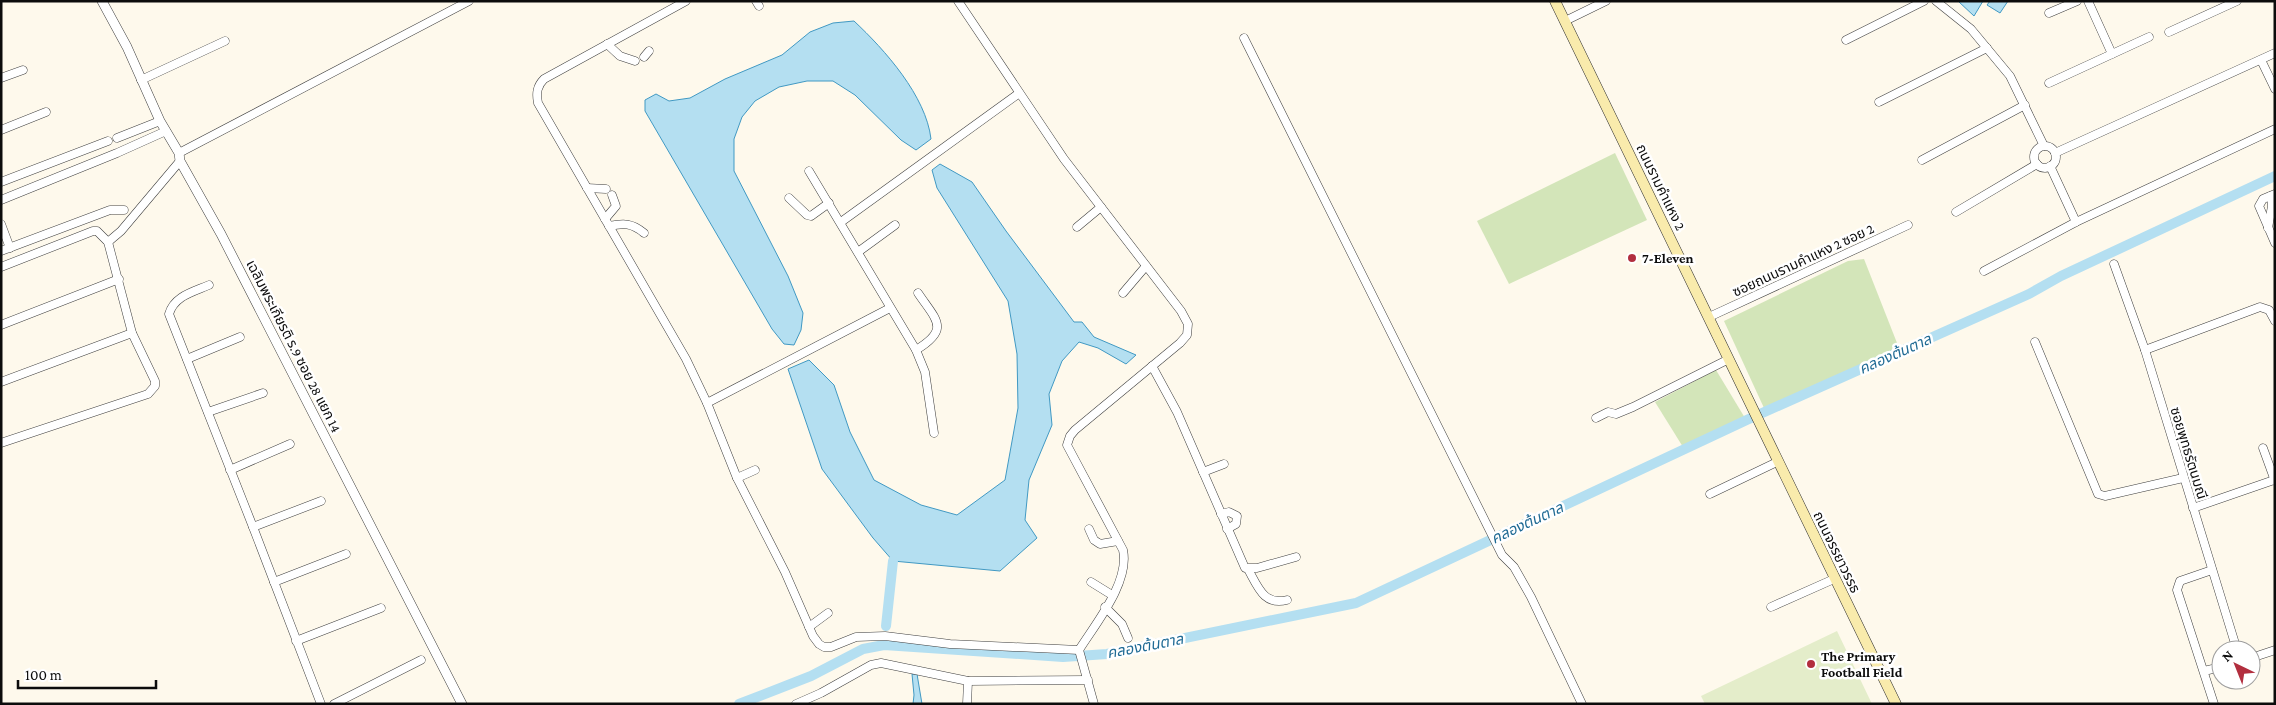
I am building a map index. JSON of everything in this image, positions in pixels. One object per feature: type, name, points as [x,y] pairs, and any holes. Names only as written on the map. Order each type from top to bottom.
[{"type":"main road","name":"ถนนรามคำแหง 2","points":[[1555,1],[1756,417]]},
{"type":"main road","name":"ถนนจรรยาวรรธ","points":[[1756,417],[1896,704]]},
{"type":"street","points":[[108,242],[121,231],[180,157],[469,1]]},
{"type":"street","points":[[686,1],[544,79],[539,84],[536,95],[538,103],[686,359],[707,403],[737,478],[785,572],[813,636],[819,644],[830,647],[856,637],[885,636],[950,644],[1080,653]]},
{"type":"street","points":[[958,1],[1018,94],[1064,159],[1188,324],[1187,335],[1075,430],[1070,436],[1067,445],[1118,541],[1125,560],[1123,574],[1080,653],[1094,704]]},
{"type":"street","points":[[1565,21],[1606,1]]},
{"type":"street","points":[[1846,40],[1924,1]]},
{"type":"street","points":[[1936,1],[1961,19],[2010,76],[2044,146]]},
{"type":"street","points":[[2049,14],[2077,1]]},
{"type":"street","points":[[2088,1],[2112,54]]},
{"type":"street","points":[[2169,32],[2237,1]]},
{"type":"street","name":"เฉลิมพระเกียรติ ร.9 ซอย 28 แยก 14","points":[[104,2],[127,47],[160,121],[225,243],[462,704]]},
{"type":"street","points":[[2049,83],[2149,37]]},
{"type":"street","points":[[1244,38],[1502,555],[1514,567],[1582,704]]},
{"type":"street","points":[[141,80],[225,41]]},
{"type":"street","points":[[607,44],[620,56],[635,61]]},
{"type":"street","points":[[1879,102],[1987,48]]},
{"type":"street","points":[[2055,153],[2275,53]]},
{"type":"street","points":[[2261,60],[2275,89]]},
{"type":"street","points":[[1,78],[23,70]]},
{"type":"street","points":[[841,222],[1018,94]]},
{"type":"street","points":[[1922,160],[2025,104]]},
{"type":"street","points":[[1,130],[46,112]]},
{"type":"street","points":[[117,138],[160,121]]},
{"type":"street","points":[[1984,271],[2076,222],[2275,129]]},
{"type":"street","points":[[1,200],[166,131]]},
{"type":"street","points":[[1,182],[108,142]]},
{"type":"street","points":[[2044,146],[2050,148],[2055,153],[2054,162],[2050,166],[2043,168],[2037,164],[2034,155],[2038,149],[2044,146]]},
{"type":"street","points":[[1956,212],[2037,164]]},
{"type":"street","points":[[2050,166],[2076,222]]},
{"type":"street","points":[[809,171],[916,350],[924,372],[934,433]]},
{"type":"street","points":[[18,176],[24,190]]},
{"type":"street","points":[[587,188],[606,189]]},
{"type":"street","points":[[607,222],[616,206],[612,195]]},
{"type":"street","points":[[2268,228],[2273,195]]},
{"type":"street","points":[[2273,195],[2260,203],[2275,243]]},
{"type":"street","points":[[789,198],[807,215],[811,216],[829,203]]},
{"type":"street","points":[[1077,227],[1101,207]]},
{"type":"street","points":[[1,251],[110,210],[124,210]]},
{"type":"street","points":[[607,222],[635,226],[644,233]]},
{"type":"street","points":[[1,224],[10,248]]},
{"type":"street","points":[[858,252],[895,224]]},
{"type":"street","name":"ซอยถนนรามคำแหง 2 ซอย 2","points":[[1709,317],[1908,225]]},
{"type":"street","points":[[1,267],[93,231],[97,232],[108,242],[132,333],[155,381],[155,386],[148,394],[1,442]]},
{"type":"street","name":"ซอยพุทธรัตนมณี","points":[[2114,264],[2145,350],[2183,478],[2235,640]]},
{"type":"street","points":[[1123,293],[1146,266]]},
{"type":"street","points":[[1,324],[119,279]]},
{"type":"street","points":[[209,285],[177,300],[171,306],[169,314],[321,704]]},
{"type":"street","points":[[916,350],[931,341],[936,336],[937,329],[936,320],[918,293]]},
{"type":"street","points":[[2145,350],[2260,307],[2268,310],[2275,321]]},
{"type":"street","points":[[707,403],[890,308]]},
{"type":"street","points":[[1,382],[132,333]]},
{"type":"street","points":[[187,359],[240,337]]},
{"type":"street","points":[[2035,342],[2098,494],[2105,496],[2183,478]]},
{"type":"street","points":[[1596,418],[1608,412],[1616,414],[1634,407],[1729,359]]},
{"type":"street","points":[[1152,366],[1177,412],[1243,566],[1248,569],[1265,598],[1274,602],[1288,600]]},
{"type":"street","points":[[208,412],[263,393]]},
{"type":"street","points":[[230,470],[290,444]]},
{"type":"street","points":[[2193,508],[2274,481],[2263,448]]},
{"type":"street","points":[[1710,494],[1777,462]]},
{"type":"street","points":[[1204,472],[1224,464]]},
{"type":"street","points":[[737,478],[756,470]]},
{"type":"street","points":[[253,527],[321,501]]},
{"type":"street","points":[[1221,514],[1229,512],[1237,516],[1236,524],[1227,528]]},
{"type":"street","points":[[1088,529],[1094,540],[1100,544],[1118,541]]},
{"type":"street","points":[[274,582],[346,554]]},
{"type":"street","points":[[1248,569],[1296,557]]},
{"type":"street","points":[[2212,570],[2180,580],[2177,590],[2214,704]]},
{"type":"street","points":[[1771,606],[1834,579]]},
{"type":"street","points":[[1091,582],[1112,595]]},
{"type":"street","points":[[1106,607],[1122,624],[1128,638]]},
{"type":"street","points":[[296,641],[381,608]]},
{"type":"street","points":[[809,627],[828,613]]},
{"type":"street","points":[[2261,655],[2275,650]]},
{"type":"street","points":[[334,704],[421,660]]},
{"type":"street","points":[[796,704],[821,693],[870,665],[881,664],[968,681],[1086,676]]},
{"type":"street","points":[[2204,671],[2211,669]]},
{"type":"street","points":[[967,704],[968,681]]},
{"type":"green space","points":[[1615,153],[1647,220],[1509,284],[1477,221]]},
{"type":"green space","points":[[1864,259],[1899,348],[1764,408],[1724,321],[1848,261]]},
{"type":"green space","points":[[1716,370],[1745,418],[1683,447],[1655,402]]},
{"type":"green space","name":"The Primary Football Field","points":[[1837,631],[1872,704],[1705,704],[1701,696]]},
{"type":"water","points":[[1958,1],[1983,1],[1974,16]]},
{"type":"water","points":[[1990,1],[2008,1],[2000,13],[1987,5]]},
{"type":"water","points":[[854,21],[891,60],[913,90],[928,123],[931,139],[916,150],[901,140],[855,95],[833,81],[807,81],[779,87],[755,101],[742,117],[734,139],[734,171],[788,276],[803,313],[801,330],[794,345],[784,344],[772,329],[645,111],[645,100],[656,94],[669,101],[690,98],[725,79],[782,55],[810,32],[833,23]]},
{"type":"water","points":[[940,164],[972,182],[1074,322],[1082,322],[1094,337],[1136,355],[1126,364],[1098,348],[1079,342],[1062,361],[1049,394],[1052,425],[1029,480],[1025,520],[1037,538],[1000,571],[893,561],[873,538],[822,469],[788,369],[809,360],[834,385],[850,432],[874,480],[921,505],[957,515],[1005,480],[1018,408],[1017,354],[1008,301],[937,188],[932,170]]},
{"type":"water","points":[[912,674],[917,674],[922,704],[913,704]]},
{"type":"waterway","name":"คลองต้นตาล","points":[[739,704],[811,676],[863,649],[884,645],[1063,657],[1107,654],[1356,603],[1751,418],[2029,294],[2061,276],[2275,176]]},
{"type":"waterway","points":[[886,626],[893,561]]},
{"type":"place","name":"7-Eleven","points":[[1632,258]]},
{"type":"place","name":"The Primary Football Field","points":[[1811,664]]}]
